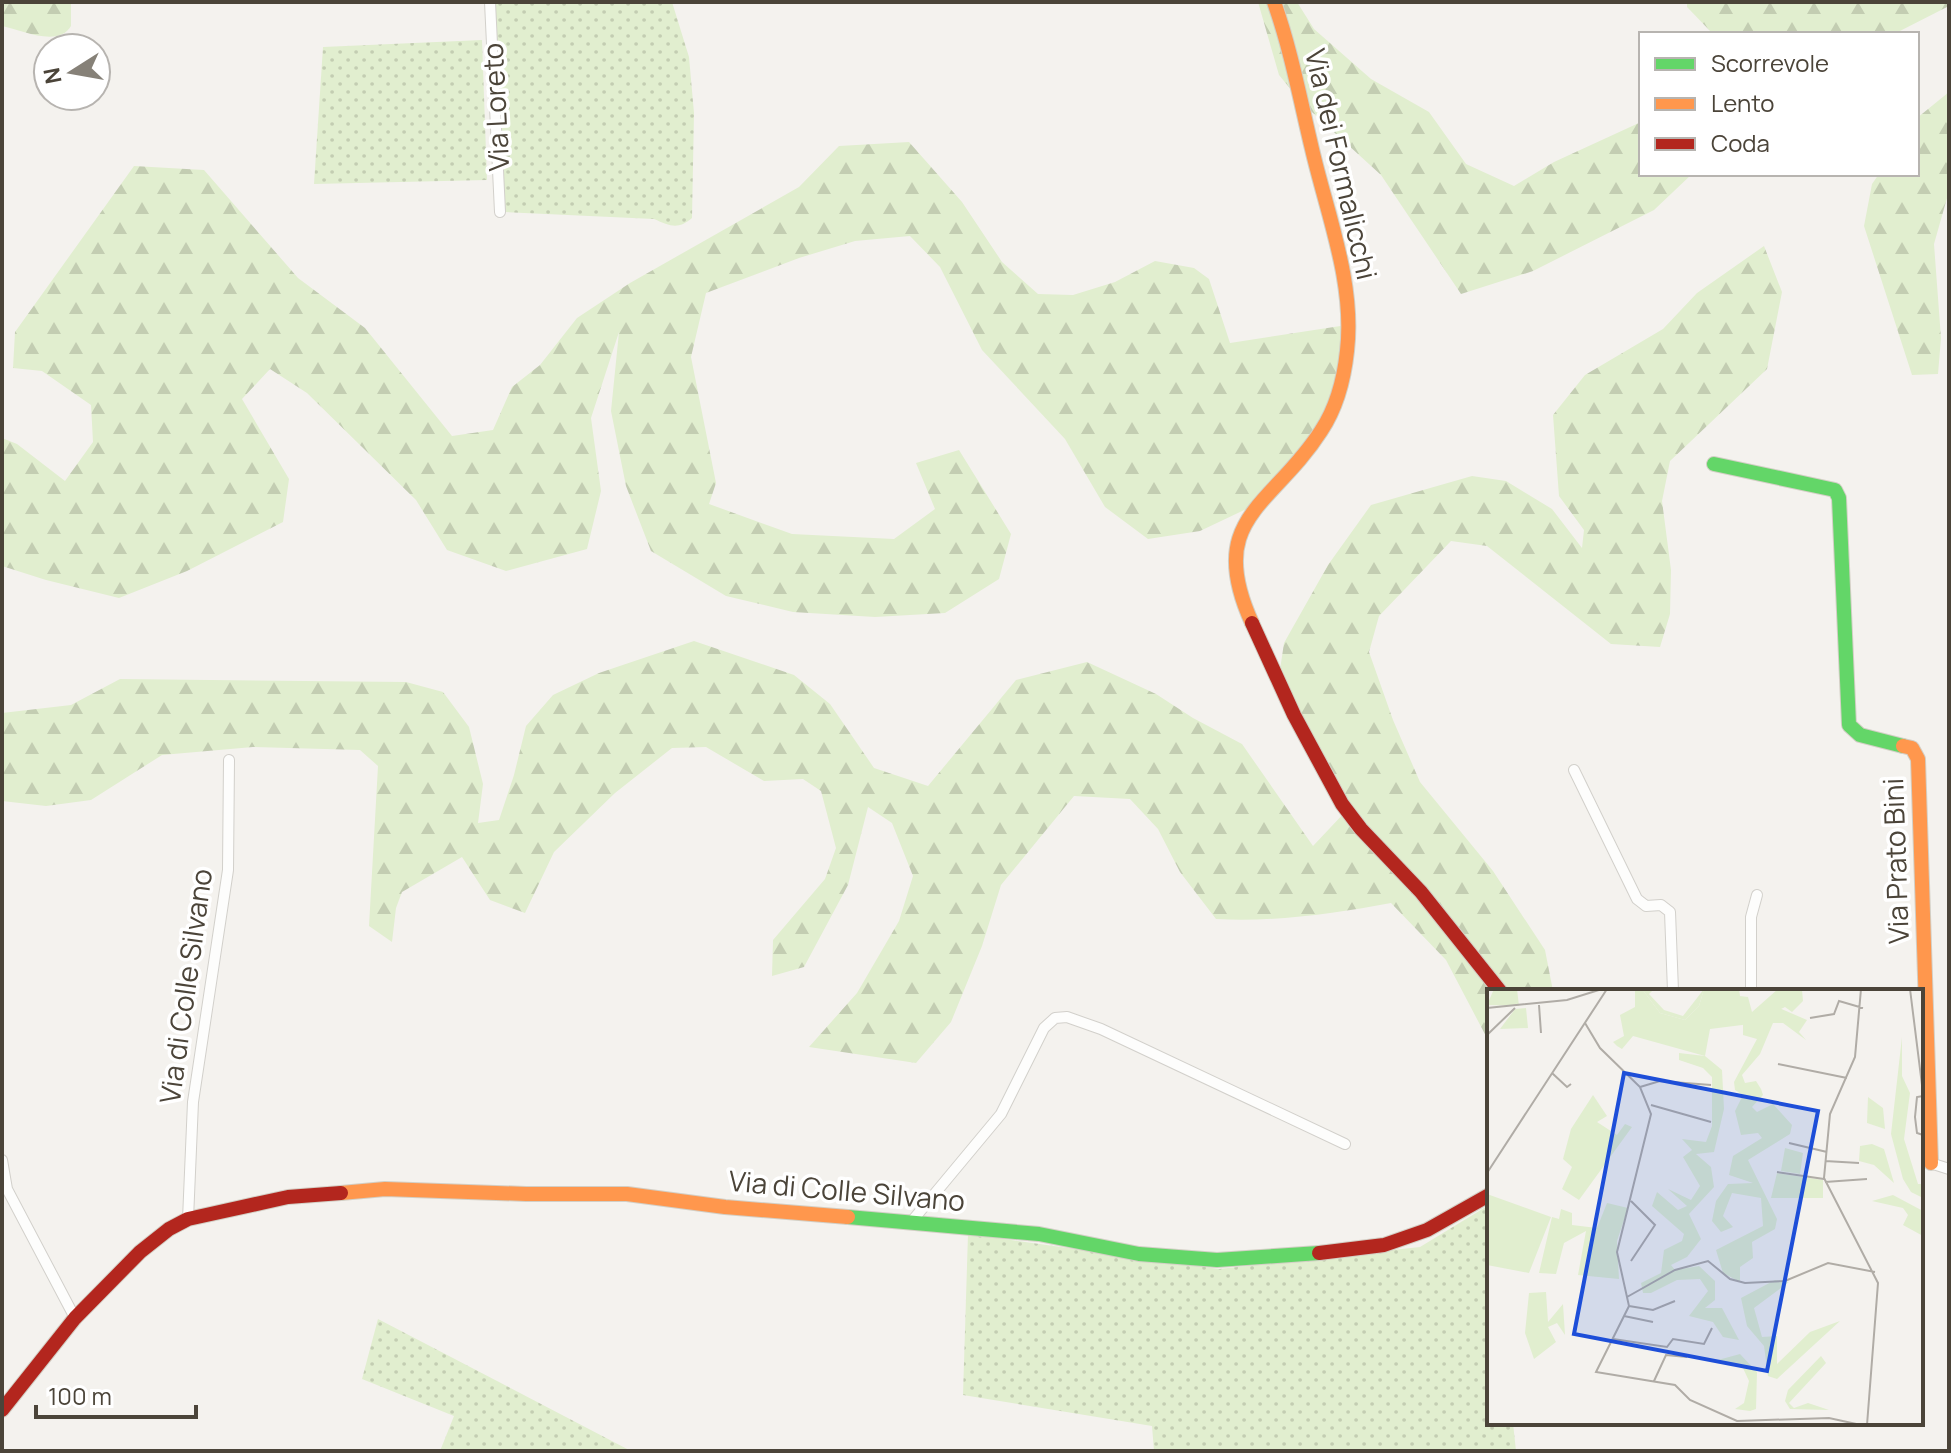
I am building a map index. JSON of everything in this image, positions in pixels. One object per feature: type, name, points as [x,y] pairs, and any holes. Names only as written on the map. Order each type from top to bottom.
[{"type":"street","name":"Via Loreto","points":[[490,2],[500,212]]},
{"type":"street","name":"Via dei Formalicchi","points":[[1274,2],[1342,258],[1347,297],[1346,354],[1336,401],[1320,434],[1302,459],[1259,503],[1238,538],[1234,556],[1236,580],[1278,683],[1341,802],[1365,833],[1425,897],[1498,989]]},
{"type":"street","name":"Via Prato Bini","points":[[1714,464],[1829,487],[1837,492],[1849,725],[1860,735],[1912,748],[1918,759],[1923,989]]},
{"type":"street","name":"Via di Colle Silvano","points":[[188,1219],[193,1102],[228,870],[229,760]]},
{"type":"street","points":[[1574,770],[1637,899],[1642,905],[1661,905],[1670,912],[1673,989]]},
{"type":"street","points":[[1751,989],[1750,920],[1757,895]]},
{"type":"street","name":"Via Prato Bini","points":[[1923,1010],[1926,1161],[1949,1169]]},
{"type":"street","points":[[912,1221],[1001,1114],[1044,1028],[1055,1018],[1067,1017],[1101,1029],[1345,1144]]},
{"type":"street","points":[[2,1160],[7,1189],[75,1318]]},
{"type":"street","name":"Via di Colle Silvano","points":[[2,1410],[75,1318],[146,1247],[174,1225],[188,1219],[288,1197],[385,1189],[507,1194],[627,1194],[725,1207],[1039,1234],[1157,1257],[1225,1260],[1364,1249],[1397,1242],[1427,1230],[1487,1196]]},
{"type":"green space","points":[[2,2],[71,2],[71,26],[65,32],[32,32],[32,34],[2,26]]},
{"type":"green space","points":[[493,2],[672,2],[689,57],[694,113],[692,218],[674,226],[654,219],[505,212]]},
{"type":"green space","points":[[1258,2],[1297,2],[1314,29],[1371,79],[1429,112],[1466,164],[1514,186],[1554,162],[1639,123],[1639,176],[1690,176],[1654,210],[1533,271],[1461,294],[1381,175],[1302,103],[1279,75]]},
{"type":"green space","points":[[1687,2],[1949,2],[1949,6],[1898,32],[1711,32],[1687,7]]},
{"type":"green space","points":[[482,40],[487,180],[314,184],[323,47]]},
{"type":"green space","points":[[1949,92],[1949,191],[1934,244],[1941,338],[1938,374],[1912,375],[1864,226],[1872,184],[1878,176],[1919,176],[1919,116]]},
{"type":"green space","points":[[909,142],[962,202],[1002,262],[1038,294],[1073,295],[1115,282],[1155,261],[1194,268],[1209,279],[1230,343],[1347,325],[1336,401],[1259,503],[1200,531],[1148,539],[1105,507],[1065,439],[982,350],[940,267],[910,236],[855,241],[799,258],[706,293],[691,357],[716,483],[709,504],[792,534],[894,539],[935,509],[916,463],[959,450],[1011,534],[999,579],[945,613],[875,617],[793,612],[726,596],[651,551],[626,486],[611,411],[619,332],[591,418],[601,491],[587,549],[506,571],[447,550],[416,500],[307,393],[270,369],[242,399],[289,479],[283,522],[187,571],[119,598],[2,566],[2,438],[17,444],[65,481],[93,442],[91,405],[42,371],[13,368],[15,332],[134,166],[204,170],[298,278],[365,328],[452,436],[493,430],[512,387],[540,365],[577,318],[630,283],[799,187],[839,146]]},
{"type":"green space","points":[[1764,246],[1782,292],[1767,369],[1670,461],[1662,501],[1671,570],[1670,614],[1660,647],[1611,644],[1487,546],[1451,541],[1379,616],[1369,652],[1393,720],[1420,782],[1493,871],[1545,950],[1553,989],[1487,989],[1487,1038],[1446,960],[1391,903],[1304,916],[1216,919],[1180,872],[1158,829],[1130,799],[1074,796],[1001,885],[982,946],[951,1022],[916,1063],[809,1047],[857,993],[899,921],[913,876],[892,823],[868,807],[848,885],[804,967],[772,976],[773,940],[825,879],[836,848],[821,791],[803,779],[764,781],[706,747],[672,748],[615,793],[554,852],[525,913],[490,900],[462,857],[402,892],[396,908],[392,942],[369,926],[378,766],[360,750],[253,747],[162,755],[91,800],[46,806],[2,801],[2,713],[71,705],[120,679],[406,682],[443,692],[469,727],[483,784],[478,823],[499,820],[526,726],[553,695],[599,673],[694,641],[794,675],[830,704],[874,768],[928,786],[1016,680],[1087,662],[1156,694],[1242,744],[1313,846],[1346,811],[1278,683],[1284,643],[1328,565],[1371,505],[1472,476],[1506,481],[1552,509],[1582,548],[1584,530],[1559,496],[1553,415],[1585,375],[1663,329],[1697,293]]},
{"type":"green space","points":[[1487,1206],[1487,1425],[1513,1425],[1516,1451],[1154,1451],[1152,1426],[963,1395],[968,1234],[1219,1269],[1420,1247]]},
{"type":"green space","points":[[378,1319],[631,1451],[440,1451],[454,1416],[362,1379]]},
{"type":"traffic: fast","points":[[1714,464],[1835,490],[1839,498],[1849,725],[1860,735],[1903,746]]},
{"type":"traffic: fast","points":[[848,1217],[1039,1234],[1139,1254],[1217,1260],[1319,1253]]},
{"type":"traffic: slow","points":[[1252,623],[1239,588],[1236,559],[1240,536],[1250,516],[1327,422],[1342,382],[1348,325],[1338,249],[1274,2]]},
{"type":"traffic: slow","points":[[1903,746],[1912,748],[1918,759],[1931,1163]]},
{"type":"traffic: slow","points":[[341,1193],[385,1189],[627,1194],[725,1207],[848,1217]]},
{"type":"traffic: jam","points":[[1252,623],[1294,715],[1342,804],[1361,829],[1421,892],[1498,989]]},
{"type":"traffic: jam","points":[[2,1410],[75,1318],[140,1252],[169,1229],[188,1219],[288,1197],[341,1193]]},
{"type":"traffic: jam","points":[[1319,1253],[1384,1245],[1427,1230],[1487,1196]]}]
